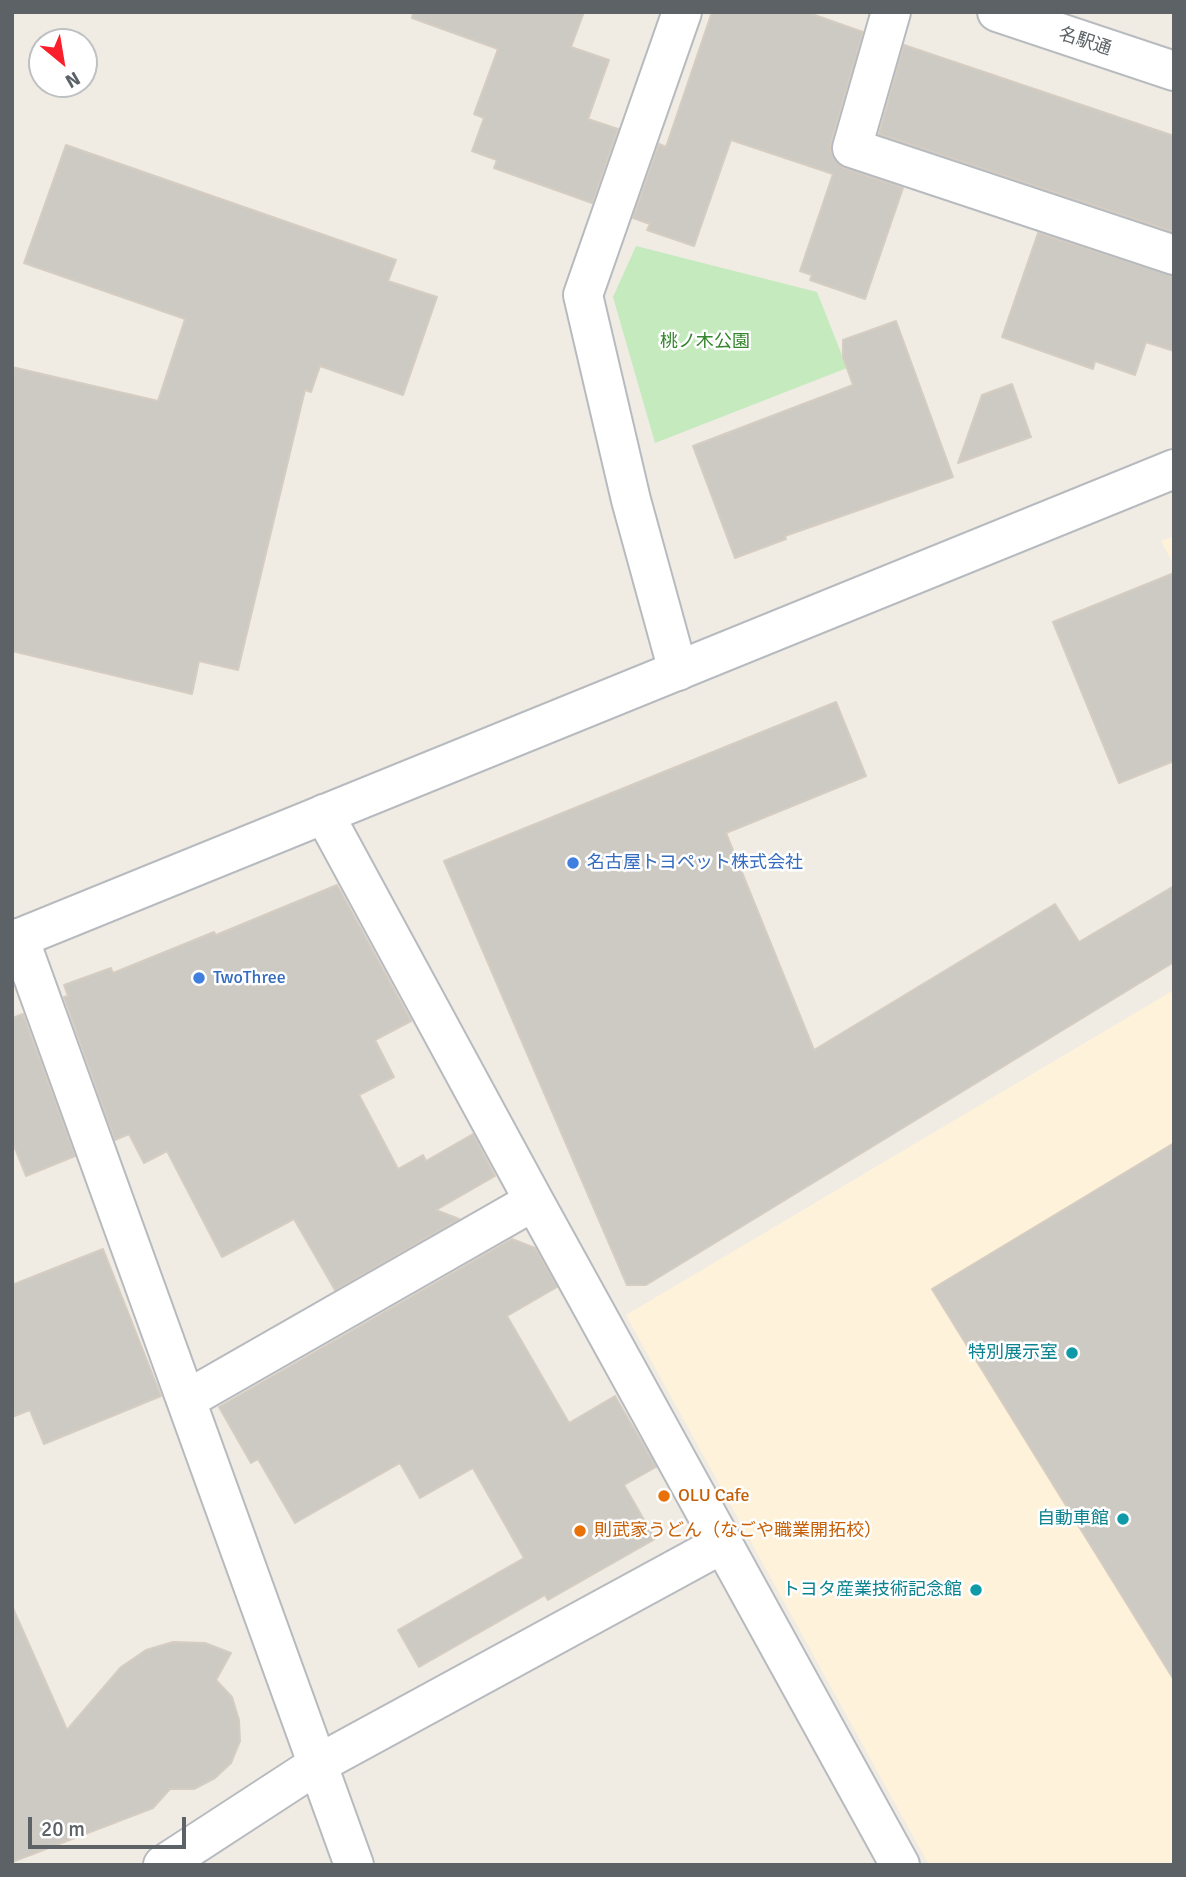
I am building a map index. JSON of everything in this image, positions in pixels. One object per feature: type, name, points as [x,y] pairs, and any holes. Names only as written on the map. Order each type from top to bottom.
[{"type":"street","points":[[678,671],[631,500],[583,295],[682,12]]},
{"type":"street","points":[[891,12],[852,148],[1174,255]]},
{"type":"street","name":"名駅通","points":[[996,12],[1174,71]]},
{"type":"street","points":[[354,1865],[16,939],[1174,469]]},
{"type":"street","points":[[324,814],[900,1865]]},
{"type":"street","points":[[186,1400],[534,1201]]},
{"type":"street","points":[[163,1865],[318,1764],[722,1544]]},
{"type":"shaded area","points":[[1174,536],[1174,565],[1161,541]]},
{"type":"shaded area","name":"トヨタ産業技術記念館","points":[[1174,990],[1174,1865],[929,1865],[626,1315]]},
{"type":"green space","name":"桃ノ木公園","points":[[636,246],[817,292],[847,368],[655,443],[613,297]]},
{"type":"building","points":[[413,12],[584,12],[571,47],[609,60],[588,119],[618,129],[592,203],[494,168],[497,160],[472,151],[484,118],[474,114],[498,49],[412,18]]},
{"type":"building","points":[[712,12],[806,12],[863,32],[831,142],[831,154],[844,168],[903,188],[865,299],[810,280],[812,275],[800,271],[833,174],[731,140],[694,246],[647,230],[650,224],[633,218],[659,144],[666,147]]},
{"type":"building","points":[[904,45],[1174,136],[1174,232],[879,134]]},
{"type":"building","points":[[66,145],[396,260],[388,281],[437,297],[403,395],[320,366],[311,392],[305,390],[238,670],[199,661],[192,694],[12,651],[12,367],[158,401],[185,319],[24,263]]},
{"type":"building","points":[[1038,233],[1174,276],[1174,351],[1146,342],[1135,375],[1095,361],[1093,369],[1002,337]]},
{"type":"building","points":[[896,321],[953,477],[785,536],[786,539],[735,558],[693,446],[853,385],[843,357],[843,340]]},
{"type":"building","points":[[1012,384],[1031,437],[958,463],[982,395]]},
{"type":"building","points":[[1174,573],[1174,761],[1119,783],[1053,622]]},
{"type":"building","points":[[836,702],[866,776],[726,833],[814,1050],[1055,904],[1079,942],[1174,886],[1174,962],[646,1285],[627,1285],[444,861]]},
{"type":"building","points":[[337,885],[411,1021],[375,1040],[394,1077],[359,1095],[398,1169],[423,1155],[426,1161],[473,1134],[495,1176],[436,1210],[459,1219],[335,1290],[294,1219],[222,1257],[167,1151],[144,1163],[129,1134],[115,1140],[64,997],[68,996],[64,985],[111,968],[113,973],[214,932],[216,935]]},
{"type":"building","points":[[23,1014],[75,1156],[26,1176],[12,1141],[12,1018]]},
{"type":"building","name":"特別展示室","points":[[1174,1143],[1174,1680],[932,1289]]},
{"type":"building","points":[[512,1239],[535,1248],[557,1287],[507,1316],[569,1423],[615,1396],[656,1467],[624,1485],[655,1539],[548,1600],[545,1595],[419,1667],[398,1630],[524,1558],[473,1468],[420,1498],[400,1463],[295,1523],[258,1459],[251,1463],[219,1407]]},
{"type":"building","points":[[103,1249],[161,1396],[44,1444],[30,1410],[12,1417],[12,1285]]},
{"type":"building","points":[[12,1606],[67,1730],[121,1667],[146,1650],[173,1642],[205,1643],[231,1653],[216,1680],[232,1697],[239,1720],[240,1741],[231,1763],[215,1778],[194,1789],[170,1789],[153,1808],[12,1862]]},
{"type":"place","name":"名古屋トヨペット株式会社","points":[[573,863]]},
{"type":"place","name":"TwoThree","points":[[199,978]]},
{"type":"place","name":"特別展示室","points":[[1072,1353]]},
{"type":"place","name":"OLU Cafe","points":[[664,1496]]},
{"type":"place","name":"自動車館","points":[[1123,1519]]},
{"type":"place","name":"則武家うどん（なごや職業開拓校）","points":[[580,1531]]},
{"type":"place","name":"トヨタ産業技術記念館","points":[[976,1590]]}]
